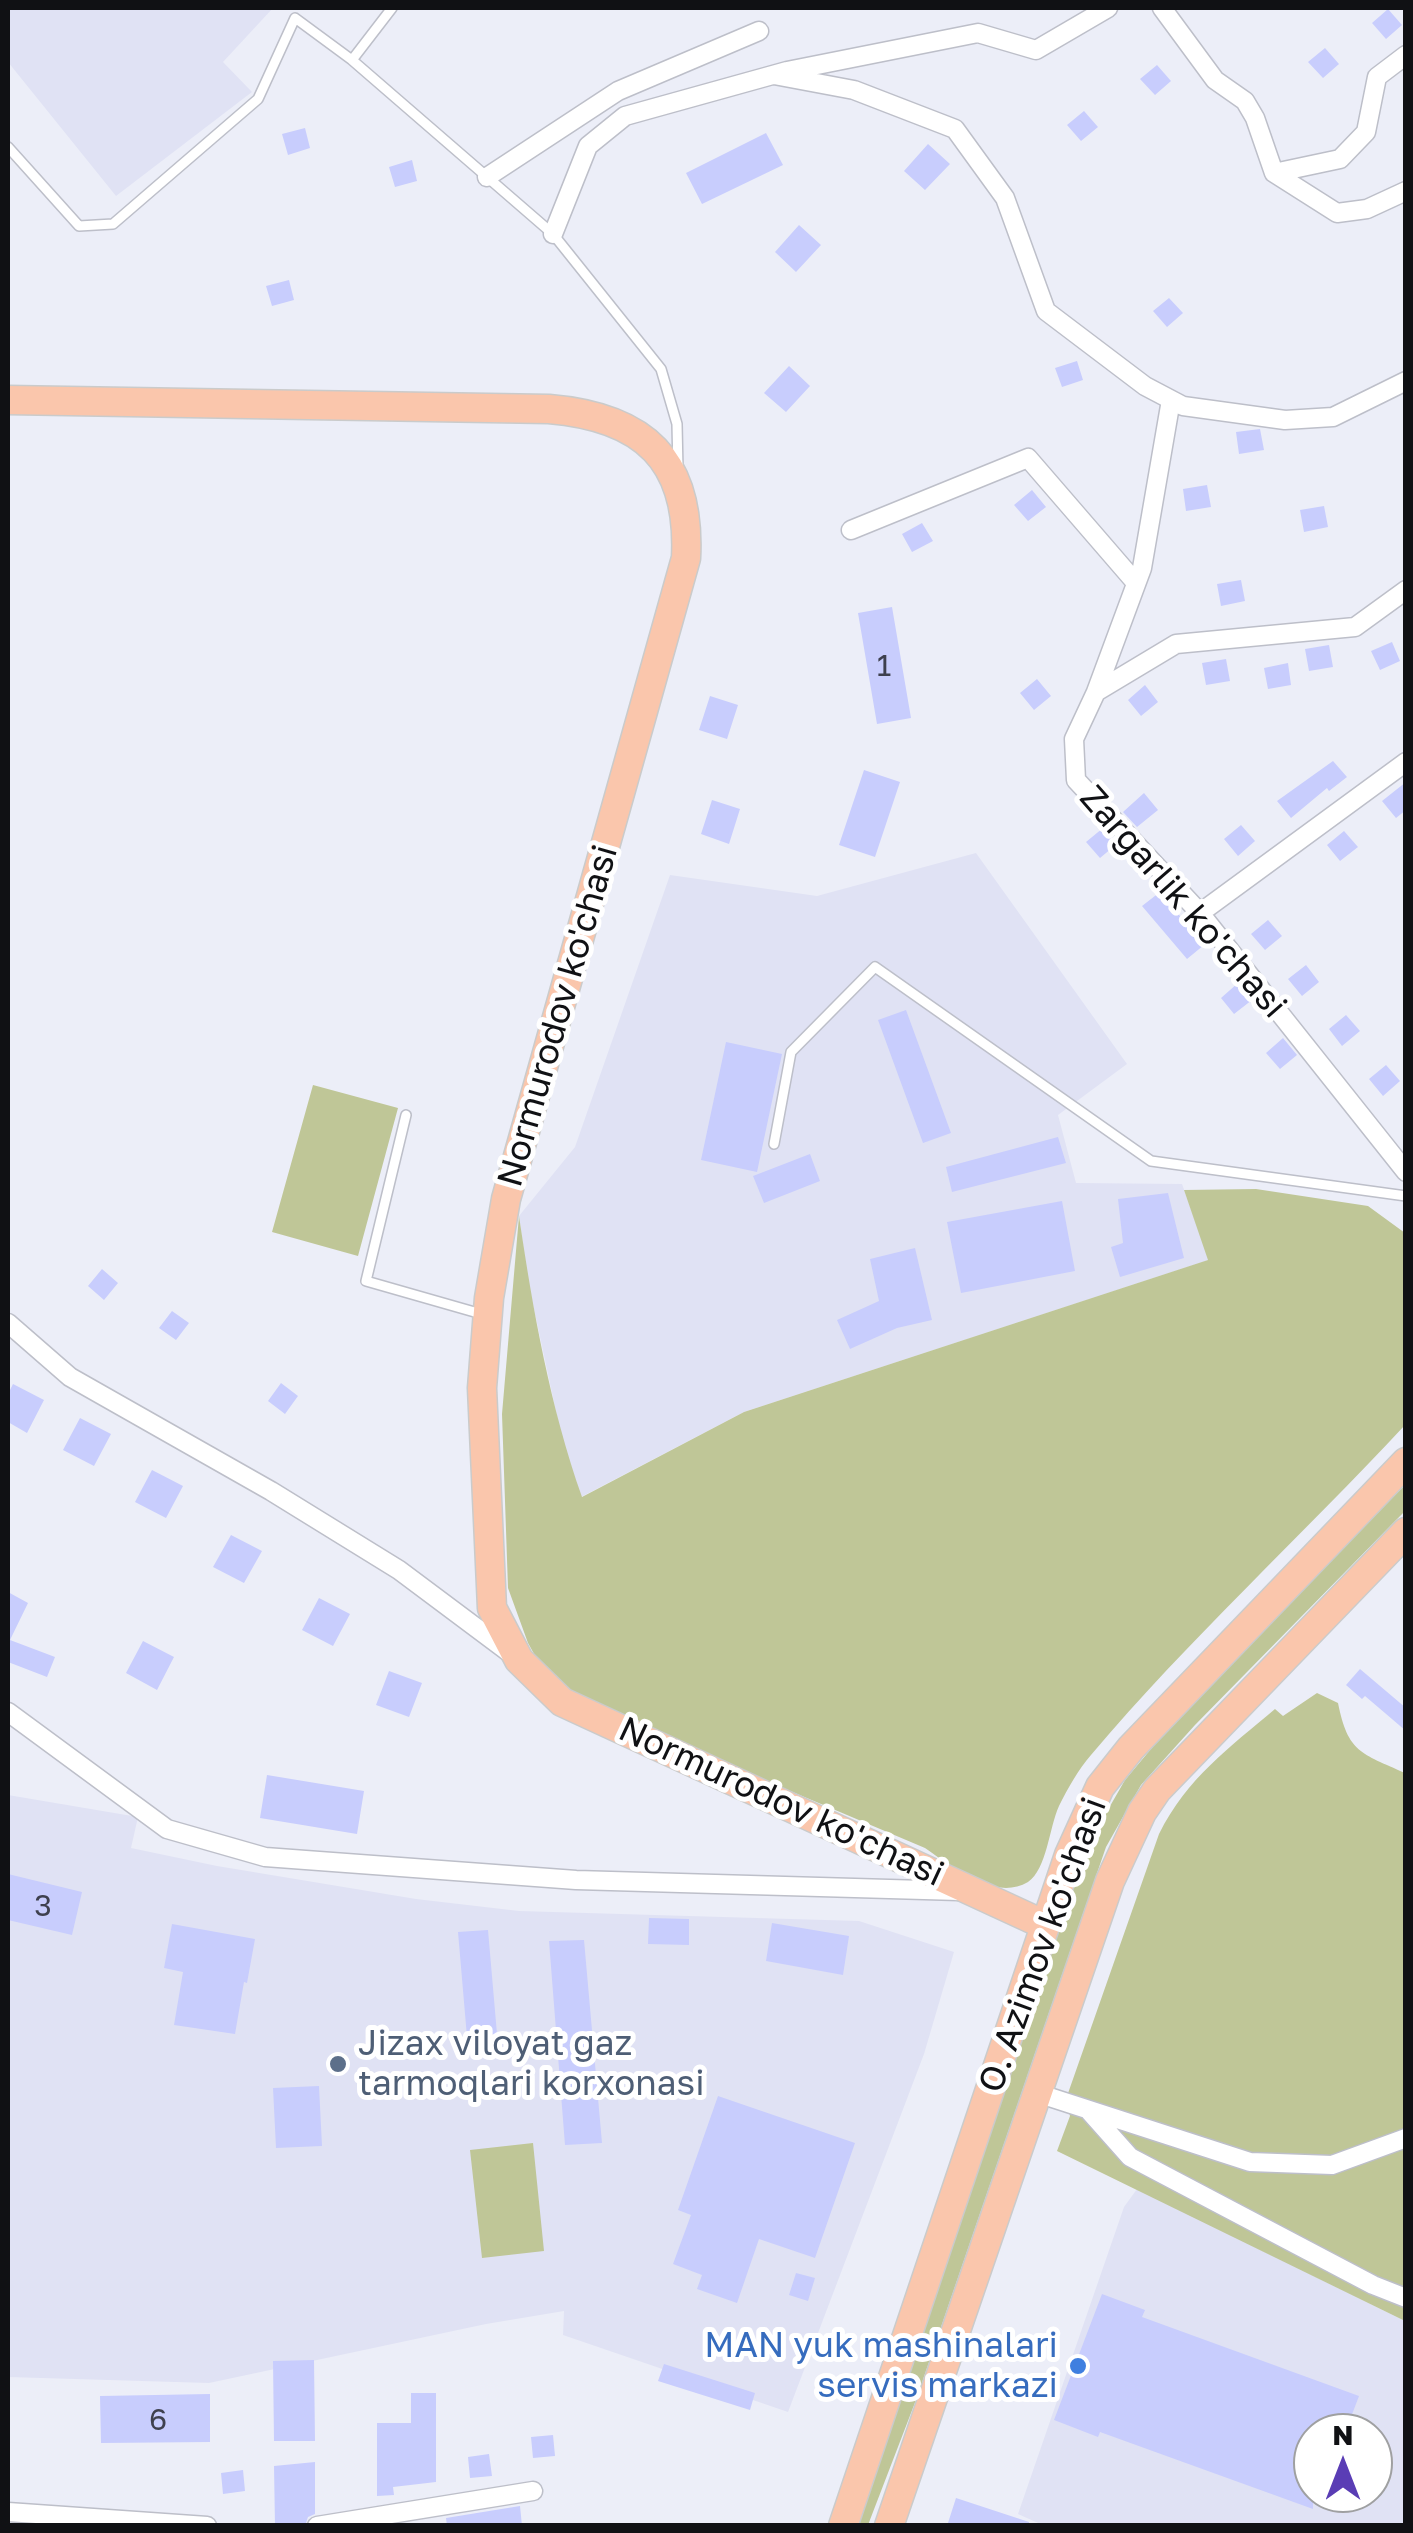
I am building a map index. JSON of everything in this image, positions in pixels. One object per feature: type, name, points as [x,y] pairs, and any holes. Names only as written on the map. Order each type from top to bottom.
[{"type":"main road","name":"Normurodov ko'chasi","points":[[8,400],[576,411],[628,428],[655,446],[669,467],[688,533],[682,583],[506,1200],[488,1316],[482,1388],[492,1608],[519,1660],[562,1702],[1045,1925]]},
{"type":"main road","name":"O. Azimov ko'chasi","points":[[843,2526],[1045,1925],[1100,1788],[1130,1748],[1406,1462]]},
{"type":"main road","name":"O. Azimov ko'chasi","points":[[888,2526],[1110,1881],[1142,1812],[1157,1790],[1406,1532]]},
{"type":"main road","points":[[859,2478],[899,2494]]},
{"type":"street","points":[[553,234],[588,146],[626,116],[774,75],[978,33],[1036,50],[1108,8]]},
{"type":"street","points":[[1162,8],[1215,80],[1245,101],[1274,173],[1338,213],[1366,210],[1406,191]]},
{"type":"street","points":[[487,177],[618,92],[759,31]]},
{"type":"street","points":[[1274,173],[1340,159],[1366,132],[1377,77],[1406,55]]},
{"type":"street","points":[[774,75],[854,90],[955,130],[1005,198],[1046,311],[1146,386],[1182,406],[1285,420],[1333,417],[1406,381]]},
{"type":"street","name":"Zargarlik ko'chasi","points":[[1171,400],[1142,568],[1096,692],[1074,739],[1076,780],[1200,913],[1406,1172]]},
{"type":"street","points":[[851,530],[1028,458],[1136,582]]},
{"type":"street","points":[[1096,692],[1176,644],[1354,627],[1406,590]]},
{"type":"street","points":[[1200,913],[1406,762]]},
{"type":"street","points":[[8,1323],[70,1377],[399,1570],[519,1660]]},
{"type":"street","points":[[8,1712],[167,1829],[264,1857],[576,1880],[974,1892]]},
{"type":"street","points":[[1037,2092],[1250,2162],[1332,2165],[1406,2138]]},
{"type":"street","points":[[1089,2111],[1130,2157],[1373,2285],[1406,2298]]},
{"type":"street","points":[[317,2526],[532,2491]]},
{"type":"street","points":[[8,2512],[208,2526]]},
{"type":"lane","points":[[287,8],[553,234],[661,369],[678,424],[678,491]]},
{"type":"lane","points":[[352,60],[392,8]]},
{"type":"lane","points":[[8,147],[80,226],[113,224],[258,100],[295,18]]},
{"type":"lane","points":[[774,1144],[791,1052],[875,967],[1150,1161],[1406,1196]]},
{"type":"lane","points":[[406,1115],[366,1281],[488,1316]]},
{"type":"shaded area","points":[[8,8],[273,8],[223,62],[252,92],[116,196],[8,62]]},
{"type":"shaded area","points":[[976,853],[1127,1064],[1058,1115],[1076,1183],[1182,1184],[1209,1260],[744,1412],[581,1497],[561,1435],[528,1281],[519,1216],[575,1147],[670,875],[817,896]]},
{"type":"shaded area","points":[[8,1795],[138,1817],[131,1848],[217,1866],[416,1899],[519,1911],[859,1921],[954,1952],[924,2054],[788,2412],[563,2335],[564,2311],[209,2383],[8,2377]]},
{"type":"shaded area","points":[[1137,2189],[1405,2321],[1405,2525],[1045,2526],[1018,2514],[1124,2207]]},
{"type":"green space","points":[[313,1085],[398,1108],[358,1256],[272,1232]]},
{"type":"green space","points":[[1256,1189],[1368,1206],[1405,1233],[1405,1425],[1167,1670],[1091,1755],[1059,1806],[1044,1858],[1028,1882],[1015,1887],[987,1885],[925,1848],[580,1702],[543,1670],[528,1643],[508,1588],[502,1414],[519,1216],[544,1358],[582,1497],[744,1412],[1208,1260],[1184,1190]]},
{"type":"green space","points":[[1405,1485],[1405,1511],[1141,1785],[1106,1847],[916,2400],[868,2525],[849,2526],[1090,1841],[1125,1780],[1181,1713]]},
{"type":"green space","points":[[1317,1693],[1338,1703],[1346,1732],[1359,1749],[1405,1773],[1405,2321],[1057,2151],[1070,2116],[1066,2099],[1159,1834],[1170,1814],[1210,1765],[1275,1709],[1283,1716]]},
{"type":"green space","points":[[533,2143],[544,2251],[482,2258],[470,2150]]},
{"type":"building","points":[[1388,9],[1402,25],[1386,39],[1372,23]]},
{"type":"building","points":[[1325,48],[1339,64],[1323,78],[1308,62]]},
{"type":"building","points":[[1157,65],[1171,81],[1155,95],[1140,79]]},
{"type":"building","points":[[1084,111],[1098,127],[1081,141],[1067,125]]},
{"type":"building","points":[[305,128],[310,148],[288,155],[282,134]]},
{"type":"building","points":[[766,133],[783,165],[702,204],[686,173]]},
{"type":"building","points":[[928,144],[950,164],[925,190],[904,171]]},
{"type":"building","points":[[412,160],[417,181],[395,187],[389,167]]},
{"type":"building","points":[[799,225],[821,245],[796,272],[775,252]]},
{"type":"building","points":[[289,280],[294,300],[272,306],[266,286]]},
{"type":"building","points":[[1169,298],[1183,313],[1167,327],[1153,311]]},
{"type":"building","points":[[1077,361],[1083,380],[1062,387],[1055,368]]},
{"type":"building","points":[[789,366],[810,386],[786,412],[764,393]]},
{"type":"building","points":[[1260,429],[1264,450],[1239,454],[1236,432]]},
{"type":"building","points":[[1207,485],[1211,507],[1186,511],[1183,489]]},
{"type":"building","points":[[1032,490],[1046,507],[1028,521],[1014,505]]},
{"type":"building","points":[[1324,506],[1328,527],[1304,532],[1300,510]]},
{"type":"building","points":[[922,523],[933,541],[912,552],[902,534]]},
{"type":"building","points":[[1241,580],[1245,601],[1221,606],[1217,584]]},
{"type":"building","points":[[892,607],[911,718],[877,724],[858,613]]},
{"type":"building","points":[[1392,642],[1400,661],[1380,670],[1371,651]]},
{"type":"building","points":[[1329,645],[1333,667],[1309,671],[1305,649]]},
{"type":"building","points":[[1226,659],[1230,681],[1206,685],[1202,663]]},
{"type":"building","points":[[1288,663],[1291,685],[1268,689],[1264,668]]},
{"type":"building","points":[[1037,679],[1051,696],[1034,710],[1020,693]]},
{"type":"building","points":[[1145,685],[1158,702],[1141,716],[1128,700]]},
{"type":"building","points":[[710,696],[738,705],[727,739],[699,730]]},
{"type":"building","points":[[1333,761],[1347,777],[1291,818],[1277,801]]},
{"type":"building","points":[[864,770],[900,782],[875,857],[839,845]]},
{"type":"building","points":[[1406,782],[1406,810],[1396,818],[1382,801]]},
{"type":"building","points":[[1144,793],[1158,810],[1137,827],[1123,812]]},
{"type":"building","points":[[712,800],[740,809],[729,844],[701,834]]},
{"type":"building","points":[[1241,825],[1255,841],[1238,856],[1224,839]]},
{"type":"building","points":[[1103,828],[1118,843],[1100,858],[1086,842]]},
{"type":"building","points":[[1344,831],[1358,847],[1340,861],[1327,845]]},
{"type":"building","points":[[1160,892],[1204,945],[1187,959],[1142,906]]},
{"type":"building","points":[[1268,920],[1282,936],[1265,950],[1251,934]]},
{"type":"building","points":[[1306,965],[1319,982],[1302,996],[1288,979]]},
{"type":"building","points":[[1238,983],[1252,1000],[1234,1014],[1221,998]]},
{"type":"building","points":[[906,1010],[951,1133],[923,1143],[878,1020]]},
{"type":"building","points":[[1346,1015],[1360,1031],[1342,1046],[1329,1029]]},
{"type":"building","points":[[1283,1038],[1297,1055],[1280,1069],[1266,1053]]},
{"type":"building","points":[[726,1042],[782,1054],[757,1172],[701,1160]]},
{"type":"building","points":[[1386,1065],[1400,1081],[1383,1096],[1369,1079]]},
{"type":"building","points":[[1058,1137],[1066,1163],[952,1192],[946,1167]]},
{"type":"building","points":[[810,1154],[820,1181],[764,1203],[753,1176]]},
{"type":"building","points":[[1168,1193],[1184,1258],[1120,1277],[1111,1247],[1123,1243],[1118,1199]]},
{"type":"building","points":[[1062,1201],[1075,1271],[961,1293],[947,1222]]},
{"type":"building","points":[[915,1248],[932,1320],[897,1328],[850,1349],[837,1320],[879,1301],[870,1259]]},
{"type":"building","points":[[102,1269],[118,1283],[104,1300],[88,1286]]},
{"type":"building","points":[[172,1311],[189,1323],[176,1340],[159,1328]]},
{"type":"building","points":[[281,1383],[298,1396],[285,1414],[268,1401]]},
{"type":"building","points":[[13,1384],[44,1400],[27,1433],[8,1422],[8,1394]]},
{"type":"building","points":[[80,1418],[111,1434],[94,1466],[63,1450]]},
{"type":"building","points":[[152,1470],[183,1486],[166,1518],[135,1502]]},
{"type":"building","points":[[231,1535],[262,1551],[244,1583],[213,1567]]},
{"type":"building","points":[[8,1592],[28,1603],[10,1640],[55,1657],[47,1677],[8,1662]]},
{"type":"building","points":[[319,1598],[350,1614],[333,1646],[302,1630]]},
{"type":"building","points":[[143,1641],[174,1657],[157,1690],[126,1673]]},
{"type":"building","points":[[1360,1669],[1406,1708],[1406,1731],[1346,1685]]},
{"type":"building","points":[[389,1671],[422,1683],[409,1717],[376,1705]]},
{"type":"building","points":[[267,1775],[364,1791],[357,1834],[260,1818]]},
{"type":"building","points":[[8,1874],[82,1892],[72,1935],[8,1920]]},
{"type":"building","points":[[649,1918],[689,1919],[689,1945],[648,1944]]},
{"type":"building","points":[[772,1923],[849,1936],[843,1975],[766,1961]]},
{"type":"building","points":[[172,1924],[255,1939],[235,2034],[174,2025],[183,1972],[164,1968]]},
{"type":"building","points":[[488,1930],[497,2034],[467,2037],[458,1932]]},
{"type":"building","points":[[584,1940],[602,2143],[565,2145],[549,1941]]},
{"type":"building","points":[[319,2086],[322,2146],[276,2148],[273,2088]]},
{"type":"building","points":[[718,2096],[855,2143],[815,2258],[759,2239],[737,2303],[697,2289],[702,2275],[673,2264],[691,2215],[678,2210]]},
{"type":"building","points":[[796,2273],[815,2278],[808,2301],[789,2295]]},
{"type":"building","points":[[1102,2294],[1145,2310],[1142,2317],[1359,2396],[1353,2413],[1293,2413],[1293,2502],[1100,2432],[1098,2437],[1054,2420]]},
{"type":"building","points":[[314,2360],[315,2441],[274,2441],[273,2361]]},
{"type":"building","points":[[664,2364],[755,2393],[750,2410],[658,2381]]},
{"type":"building","points":[[411,2393],[436,2393],[436,2482],[393,2487],[394,2495],[377,2496],[377,2423],[411,2423]]},
{"type":"building","points":[[210,2394],[210,2442],[101,2443],[100,2396]]},
{"type":"building","points":[[553,2435],[555,2456],[533,2458],[531,2437]]},
{"type":"building","points":[[489,2454],[492,2476],[470,2478],[468,2457]]},
{"type":"building","points":[[315,2462],[315,2514],[308,2517],[305,2526],[275,2526],[274,2466]]},
{"type":"building","points":[[243,2470],[245,2491],[223,2494],[221,2473]]},
{"type":"building","points":[[956,2498],[1029,2522],[1029,2526],[947,2526]]},
{"type":"building","points":[[520,2506],[522,2526],[447,2526],[446,2518]]},
{"type":"place","name":"Jizax viloyat gaz tarmoqlari korxonasi","points":[[338,2064]]},
{"type":"place","name":"MAN yuk mashinalari servis markazi","points":[[1078,2366]]}]
